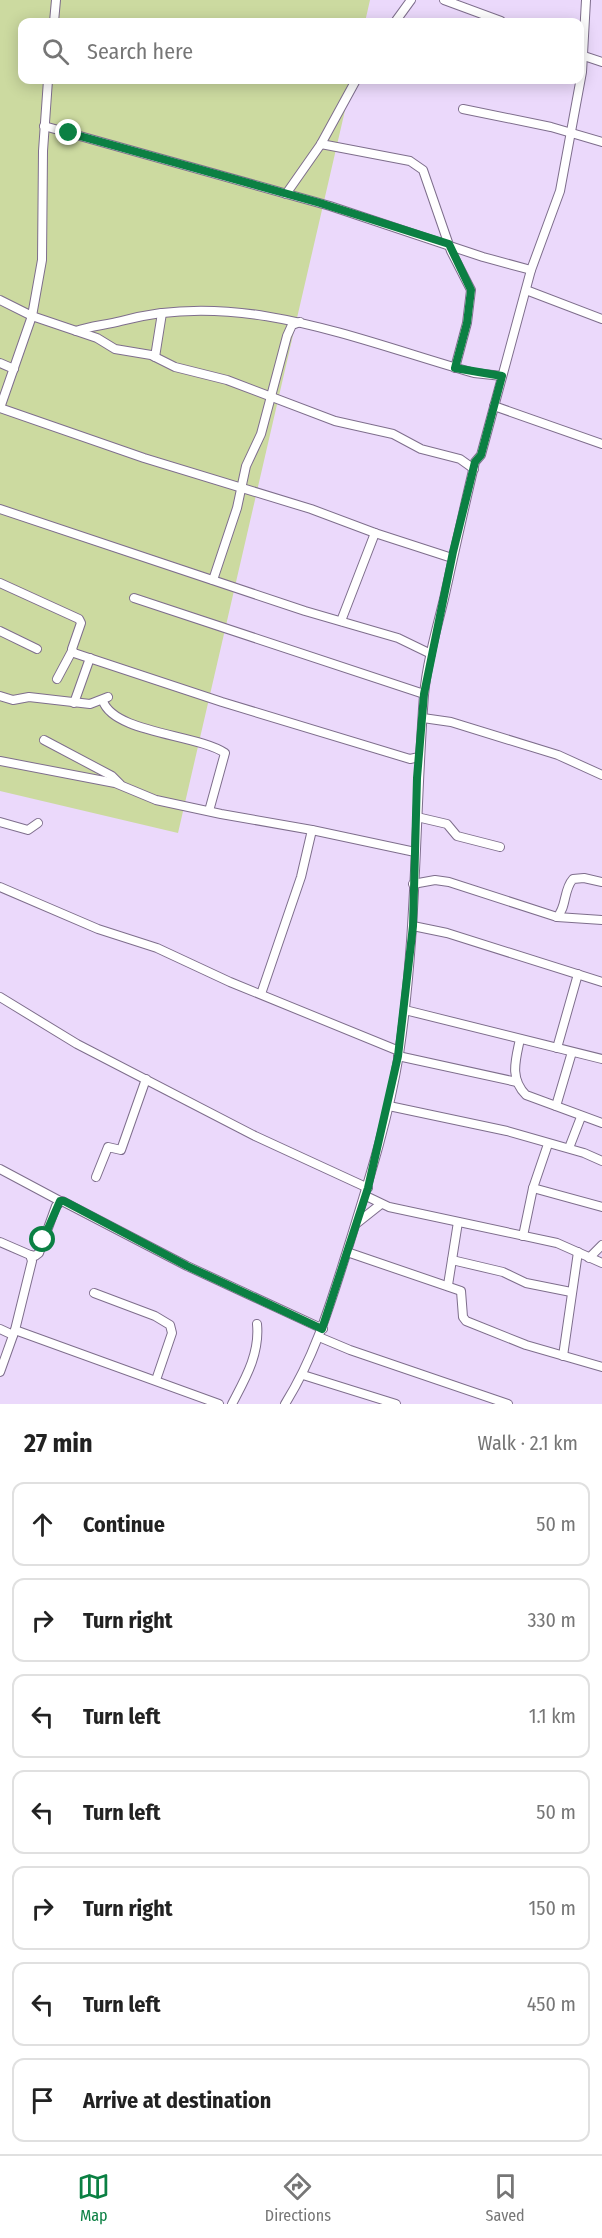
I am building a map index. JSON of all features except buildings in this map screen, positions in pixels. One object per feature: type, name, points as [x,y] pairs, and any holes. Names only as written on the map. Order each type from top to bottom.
[{"type":"street","points":[[54,18],[56,0]]},
{"type":"street","points":[[397,18],[411,0]]},
{"type":"street","points":[[444,0],[493,18]]},
{"type":"street","points":[[586,0],[584,56],[602,62]]},
{"type":"street","points":[[48,84],[44,126],[44,244],[32,316],[0,408],[144,458],[316,510],[375,533],[452,558]]},
{"type":"street","points":[[286,194],[321,144],[355,84]]},
{"type":"street","points":[[285,1404],[303,1375],[321,1333],[367,1192],[389,1106],[405,1010],[413,926],[419,757],[424,694],[431,654],[474,469],[481,455],[531,270],[560,191],[580,84]]},
{"type":"street","points":[[463,108],[602,142]]},
{"type":"street","points":[[44,126],[286,194],[531,270]]},
{"type":"street","points":[[321,144],[420,165],[449,244],[471,290],[467,323],[455,368]]},
{"type":"street","points":[[526,290],[602,319]]},
{"type":"street","points":[[0,300],[32,316],[97,338],[116,349],[155,357],[175,367],[227,380],[341,423],[393,434],[421,449],[460,459],[474,469]]},
{"type":"street","points":[[75,331],[140,315],[238,313],[300,322],[455,368],[502,376]]},
{"type":"street","points":[[155,357],[162,314]]},
{"type":"street","points":[[213,580],[249,458],[261,434],[290,329],[300,322]]},
{"type":"street","points":[[0,363],[14,369]]},
{"type":"street","points":[[494,406],[602,444]]},
{"type":"street","points":[[0,509],[213,580],[398,638],[431,654]]},
{"type":"street","points":[[341,621],[375,533]]},
{"type":"street","points":[[0,584],[79,619],[81,623],[72,651],[57,679]]},
{"type":"street","points":[[134,598],[424,694]]},
{"type":"street","points":[[0,632],[37,649]]},
{"type":"street","points":[[72,651],[351,742],[410,759],[419,757]]},
{"type":"street","points":[[74,702],[90,658]]},
{"type":"street","points":[[0,696],[13,700],[29,697],[90,704],[106,699],[107,710],[120,720],[225,753],[209,811]]},
{"type":"street","points":[[423,718],[451,722],[558,755],[602,775]]},
{"type":"street","points":[[44,740],[112,776],[120,785]]},
{"type":"street","points":[[0,761],[120,785],[156,800],[415,852]]},
{"type":"street","points":[[417,817],[449,825],[458,836],[500,847]]},
{"type":"street","points":[[0,822],[28,830],[38,823]]},
{"type":"street","points":[[261,994],[301,877],[312,830]]},
{"type":"street","points":[[557,917],[562,910],[567,889],[573,879],[584,878],[602,882]]},
{"type":"street","points":[[413,884],[440,880],[557,917],[602,920]]},
{"type":"street","points":[[0,886],[98,929],[162,950],[399,1054],[517,1082]]},
{"type":"street","points":[[413,926],[447,933],[602,982]]},
{"type":"street","points":[[557,1048],[578,974]]},
{"type":"street","points":[[0,997],[77,1044],[367,1192],[381,1204],[557,1243],[602,1263]]},
{"type":"street","points":[[405,1010],[602,1059]]},
{"type":"street","points":[[520,1039],[515,1063],[517,1082],[526,1095],[602,1123]]},
{"type":"street","points":[[555,1106],[572,1052]]},
{"type":"street","points":[[96,1177],[108,1147],[121,1150],[146,1079]]},
{"type":"street","points":[[389,1106],[446,1117],[569,1148],[602,1161]]},
{"type":"street","points":[[569,1148],[581,1117]]},
{"type":"street","points":[[523,1236],[533,1188],[548,1144]]},
{"type":"street","points":[[0,1169],[350,1350],[508,1404]]},
{"type":"street","points":[[533,1188],[602,1207]]},
{"type":"street","points":[[0,1242],[35,1256],[39,1252],[60,1201]]},
{"type":"street","points":[[356,1223],[381,1204]]},
{"type":"street","points":[[448,1285],[458,1222]]},
{"type":"street","points":[[589,1258],[602,1245]]},
{"type":"street","points":[[347,1252],[448,1285],[462,1293],[463,1317],[466,1321],[526,1345],[602,1367]]},
{"type":"street","points":[[563,1356],[578,1252]]},
{"type":"street","points":[[0,1372],[14,1332],[32,1264],[30,1255]]},
{"type":"street","points":[[452,1260],[507,1273],[526,1283],[571,1292]]},
{"type":"street","points":[[94,1293],[155,1316],[170,1325],[172,1333],[156,1380]]},
{"type":"street","points":[[232,1404],[255,1355],[258,1342],[257,1324]]},
{"type":"street","points":[[0,1329],[156,1380],[219,1404]]},
{"type":"street","points":[[303,1375],[396,1404]]},
{"type":"green space","points":[[0,0],[370,0],[366,18],[18,18],[18,84],[351,84],[178,833],[0,791]]},
{"type":"route","points":[[43,1240],[58,1202],[64,1201],[187,1266],[292,1317],[322,1329],[368,1188],[389,1106],[405,1010],[413,926],[417,778],[424,694],[453,552],[475,462],[481,455],[502,376],[485,375],[455,368],[467,323],[471,290],[455,261],[449,244],[349,211],[69,133]]}]
